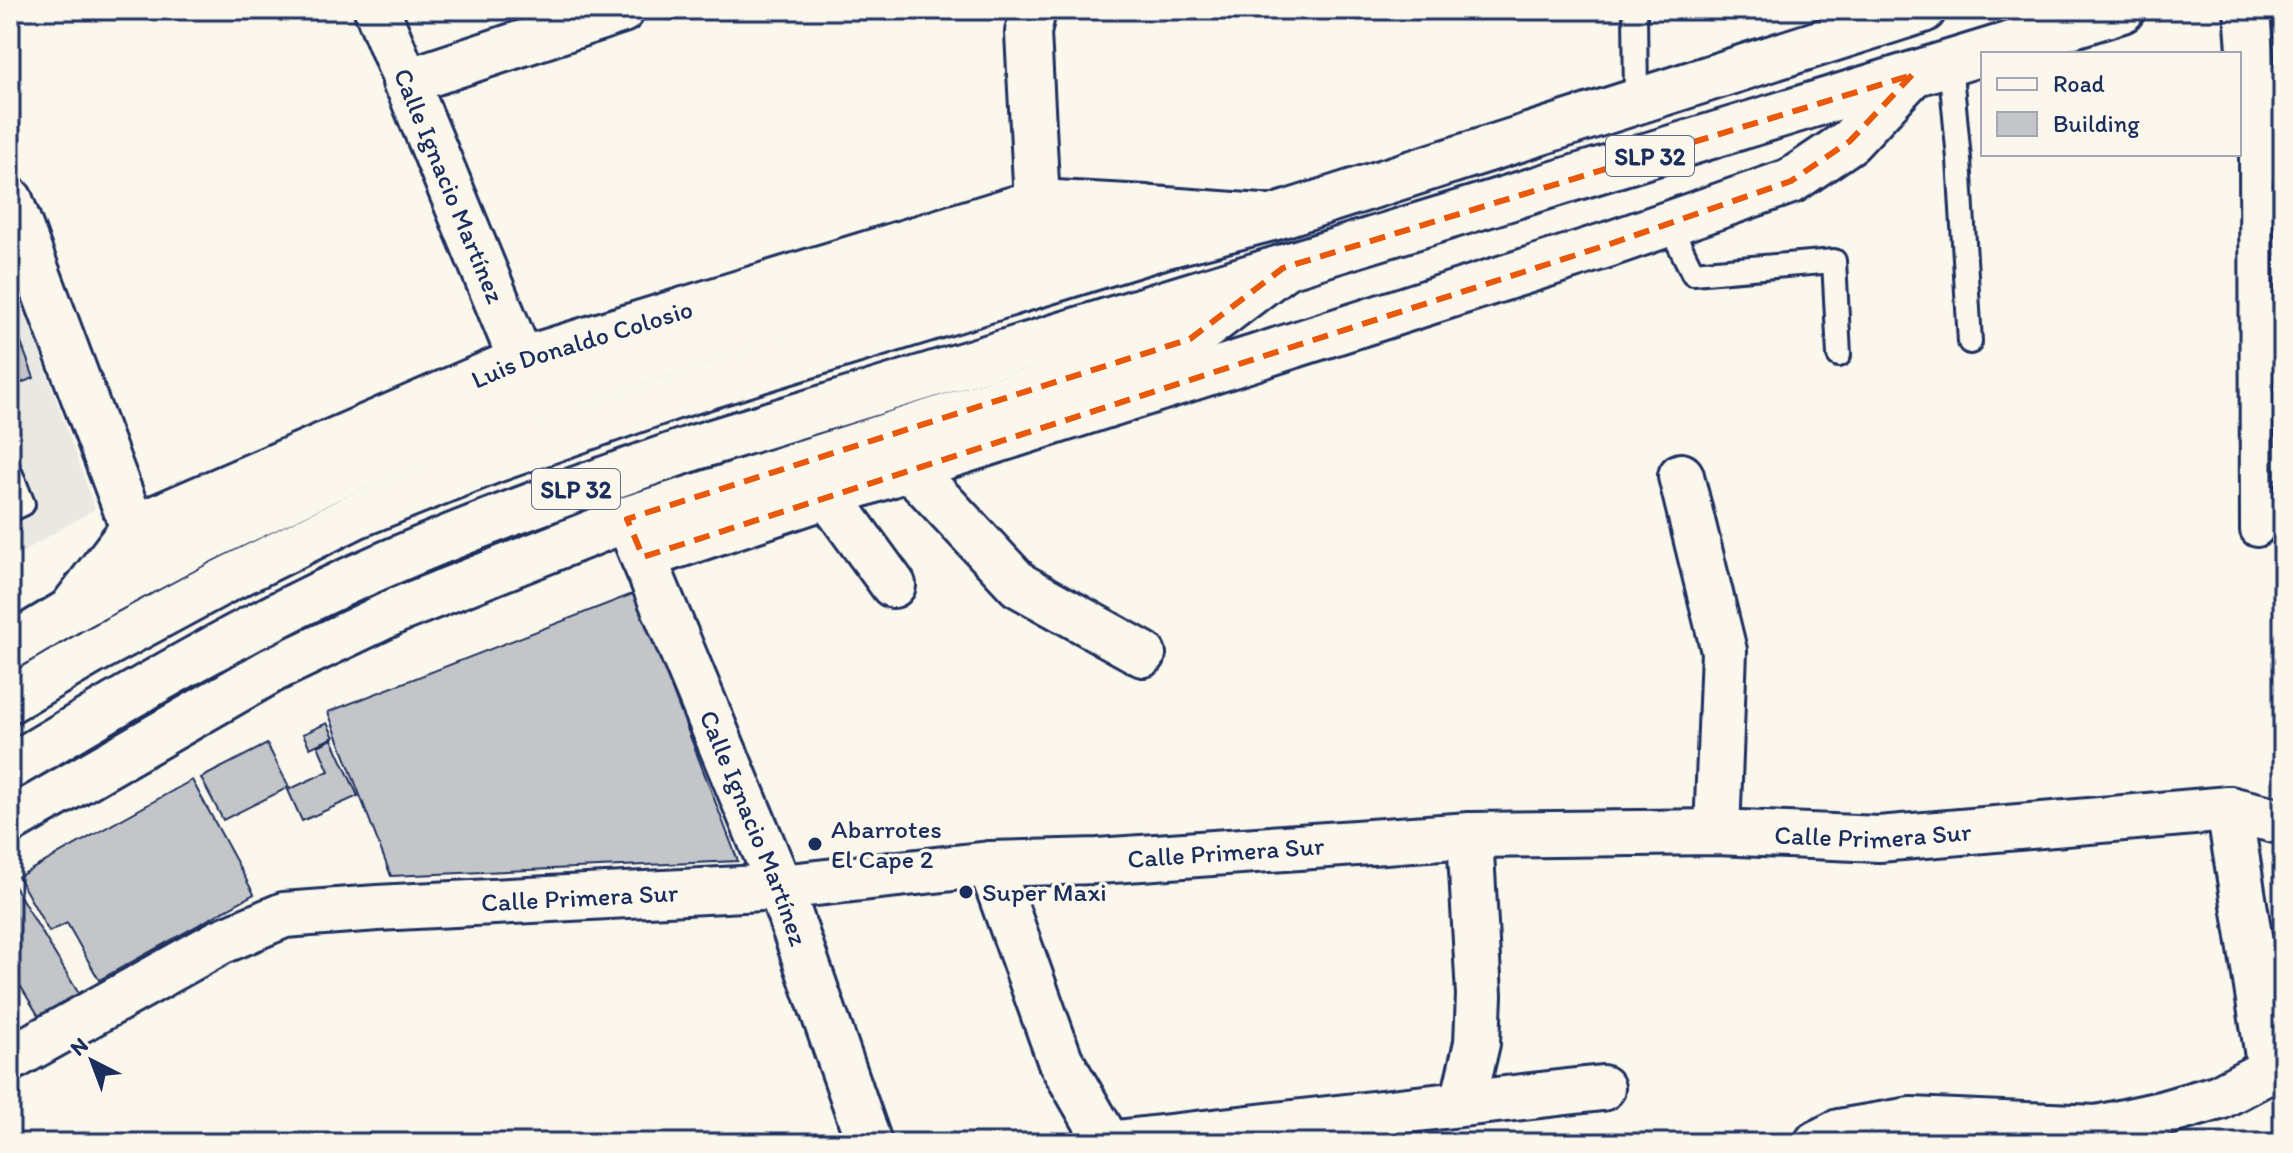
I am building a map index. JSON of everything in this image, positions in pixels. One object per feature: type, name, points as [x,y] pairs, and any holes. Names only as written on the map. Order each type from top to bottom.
[{"type":"main road","name":"Calle Ignacio Martínez","points":[[377,10],[521,360]]},
{"type":"main road","points":[[405,82],[622,10]]},
{"type":"main road","points":[[1033,10],[1028,33],[1037,202]]},
{"type":"main road","name":"SLP 32","points":[[10,700],[224,581],[355,516],[465,472],[1158,228],[1272,218],[1923,10]]},
{"type":"main road","name":"SLP 32","points":[[1986,52],[2122,10]]},
{"type":"main road","points":[[2247,10],[2270,145]]},
{"type":"main road","name":"SLP 32","points":[[10,767],[121,700],[249,629],[378,567],[514,511],[693,448],[1981,54]]},
{"type":"main road","points":[[10,821],[272,670],[398,610],[532,554],[635,538],[829,497],[910,468],[1669,224],[1791,181],[1850,141],[1931,69]]},
{"type":"main road","points":[[10,200],[133,528]]},
{"type":"main road","name":"Luis Donaldo Colosio","points":[[70,611],[133,528],[521,360],[1037,202],[1158,228]]},
{"type":"main road","points":[[10,647],[70,611],[202,541],[337,476],[476,421],[658,356],[1016,247],[1158,228]]},
{"type":"main road","points":[[635,538],[1190,339],[1283,268]]},
{"type":"main road","points":[[910,468],[1019,585],[1143,654]]},
{"type":"main road","points":[[1681,476],[1724,651],[1717,832]]},
{"type":"main road","points":[[829,497],[893,585]]},
{"type":"main road","name":"Calle Ignacio Martínez","points":[[635,538],[780,887],[869,1143]]},
{"type":"main road","points":[[1817,1143],[1839,1132],[1911,1120],[2097,1128],[2219,1097],[2277,1066],[2229,809]]},
{"type":"main road","name":"Calle Primera Sur","points":[[10,1059],[220,942],[284,915],[780,887],[990,864],[1098,861],[1470,835],[1717,832],[1879,839],[2229,809],[2283,822]]},
{"type":"main road","points":[[1463,1103],[1477,1043],[1479,995],[1470,835]]},
{"type":"main road","points":[[990,864],[1060,1060],[1108,1143]]},
{"type":"main road","points":[[1116,1143],[1602,1088]]},
{"type":"street","points":[[2257,530],[2270,145]]},
{"type":"lane","points":[[1635,10],[1636,102]]},
{"type":"lane","points":[[1931,69],[1959,159],[1970,342]]},
{"type":"lane","points":[[1669,224],[1693,273],[1834,261],[1839,355]]},
{"type":"lane","points":[[10,472],[23,504],[10,510]]},
{"type":"highlighted area","points":[[1912,75],[1850,141],[1791,181],[1610,244],[643,557],[627,519],[1190,339],[1283,268]]},
{"type":"shaded area","points":[[10,269],[95,509],[10,559]]},
{"type":"building","points":[[10,313],[34,378],[10,387]]},
{"type":"building","points":[[635,593],[738,861],[391,876],[328,712]]},
{"type":"building","points":[[327,723],[334,737],[310,748],[303,734]]},
{"type":"building","points":[[332,739],[358,796],[302,821],[288,790],[329,771],[318,746]]},
{"type":"building","points":[[267,744],[289,787],[223,820],[201,778]]},
{"type":"building","points":[[192,780],[254,894],[99,980],[67,923],[49,932],[18,877]]},
{"type":"building","points":[[14,886],[79,994],[40,1018],[10,969],[10,889]]},
{"type":"place","name":"Abarrotes El Cape 2","points":[[815,844]]},
{"type":"place","name":"Super Maxi","points":[[966,892]]}]
